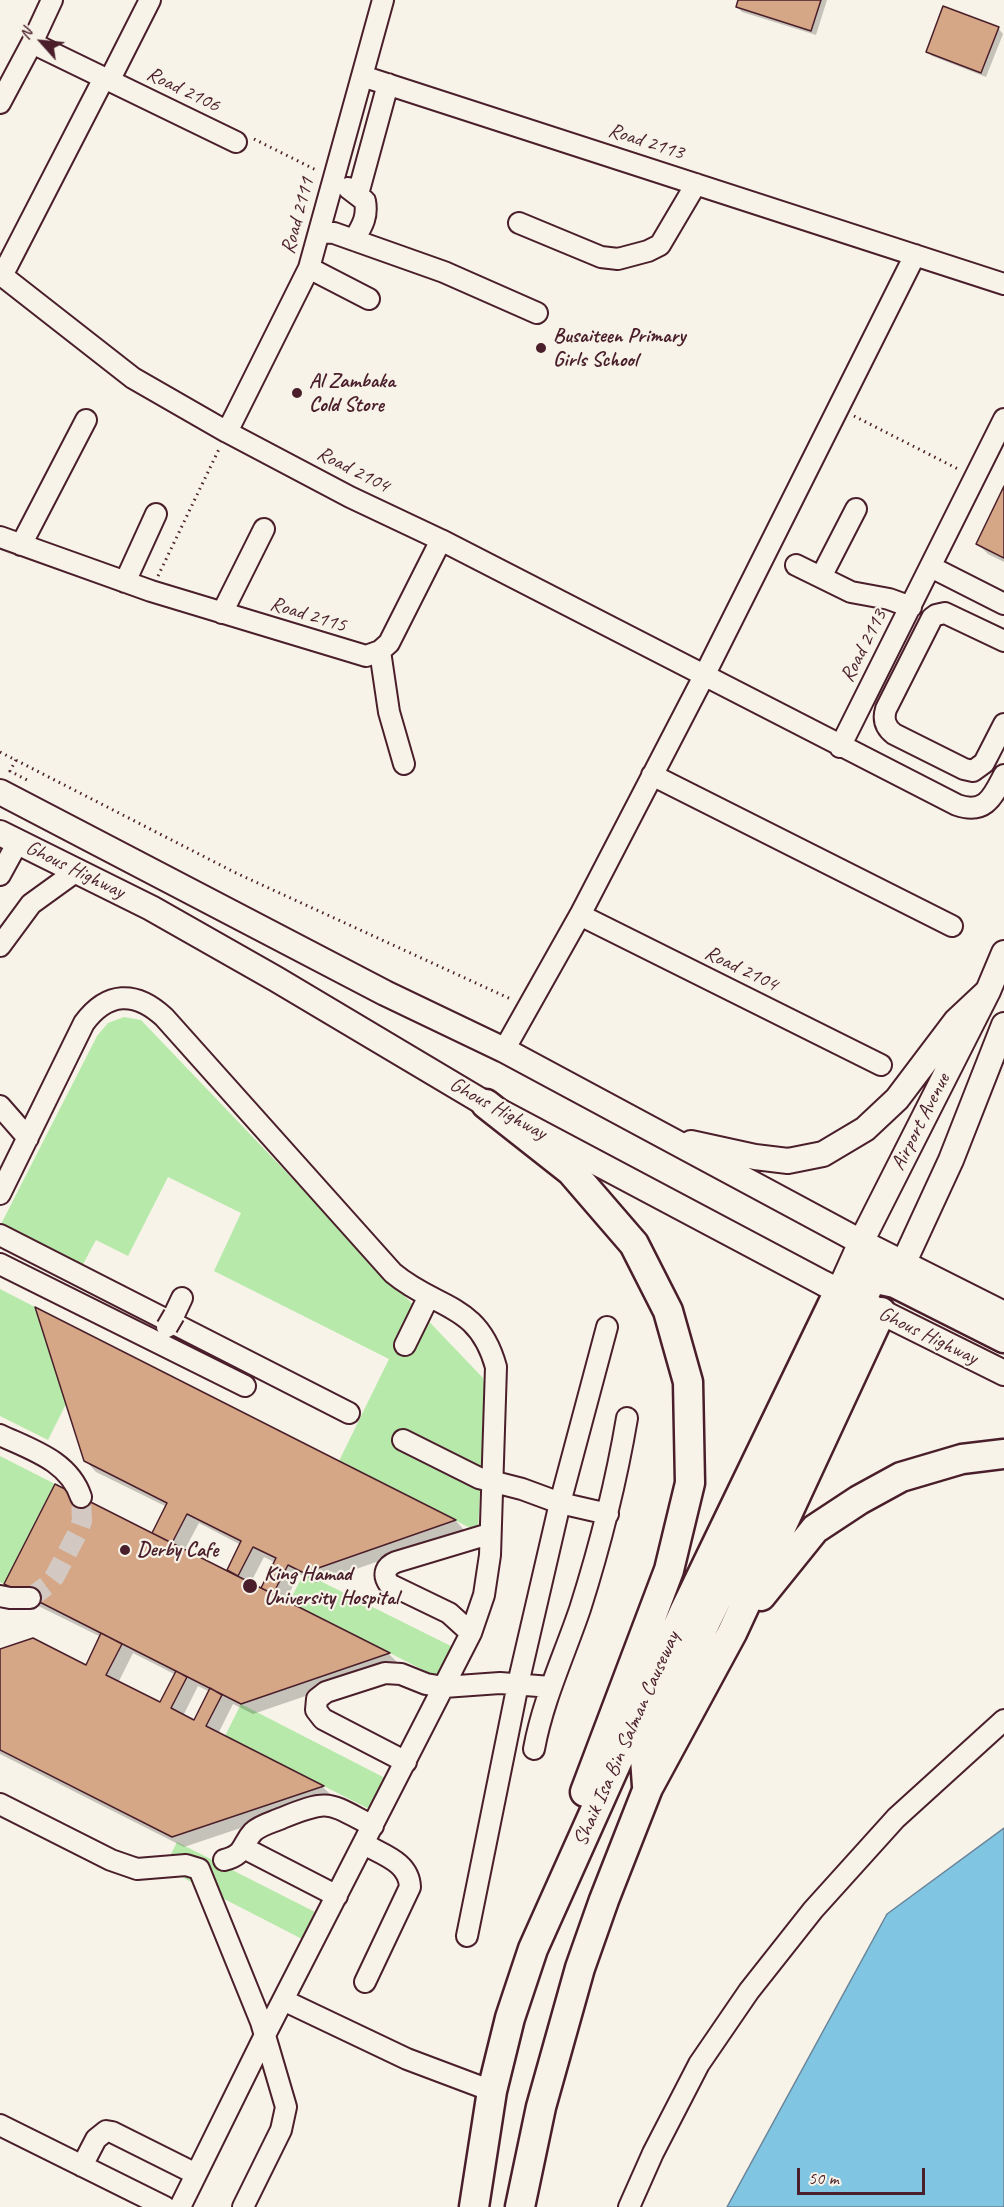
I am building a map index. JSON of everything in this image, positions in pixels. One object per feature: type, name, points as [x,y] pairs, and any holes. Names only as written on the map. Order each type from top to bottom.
[{"type":"highway","points":[[486,1104],[571,1171],[634,1244],[668,1311],[688,1382],[690,1483],[669,1570],[604,1737],[568,1842],[561,1886]]},
{"type":"highway","points":[[648,1788],[645,1758],[652,1733],[875,1288],[861,1242]]},
{"type":"highway","points":[[875,1288],[1004,1338]]},
{"type":"highway","name":"Shaik Isa Bin Salman Causeway","points":[[520,2207],[541,2107],[580,1968],[604,1900],[648,1788],[732,1633],[875,1288]]},
{"type":"highway","name":"Shaik Isa Bin Salman Causeway","points":[[474,2207],[492,2091],[510,2018],[526,1969],[561,1886],[685,1610],[875,1288]]},
{"type":"highway","points":[[732,1633],[815,1529],[832,1517],[901,1477],[962,1460],[1004,1454]]},
{"type":"main road","name":"Ghous Highway","points":[[0,792],[385,993],[504,1050],[861,1242]]},
{"type":"main road","name":"Ghous Highway","points":[[9,837],[78,870],[248,963],[486,1104],[875,1288],[1004,1373]]},
{"type":"main road","points":[[9,837],[56,839],[349,984],[385,993]]},
{"type":"main road","name":"Airport Avenue","points":[[861,1242],[988,991],[1004,953]]},
{"type":"main road","points":[[663,1137],[755,1157],[788,1161],[823,1154],[865,1129],[897,1100],[956,1021],[988,991]]},
{"type":"main road","name":"Airport Avenue","points":[[875,1288],[951,1160],[1004,1026]]},
{"type":"main road","name":"Ghous Highway","points":[[875,1288],[1004,1314]]},
{"type":"street","points":[[0,103],[52,0]]},
{"type":"street","name":"Road 2106","points":[[106,79],[150,0]]},
{"type":"street","name":"Road 2111","points":[[227,432],[309,268],[383,0]]},
{"type":"street","name":"Road 2106","points":[[32,43],[236,142]]},
{"type":"street","name":"Road 2113","points":[[362,76],[1004,284]]},
{"type":"street","points":[[1,275],[106,79]]},
{"type":"street","points":[[358,194],[388,84]]},
{"type":"street","points":[[333,179],[358,194],[365,201],[367,212],[354,240]]},
{"type":"street","points":[[519,223],[601,257],[618,259],[648,251],[660,245],[696,184]]},
{"type":"street","points":[[320,232],[334,233],[444,272],[537,313]]},
{"type":"street","points":[[504,1050],[580,915],[704,676],[915,255]]},
{"type":"street","points":[[309,268],[369,299]]},
{"type":"street","name":"Road 2104","points":[[1,275],[133,378],[227,432],[840,747],[957,805],[978,808],[990,800],[1004,775]]},
{"type":"street","name":"Road 2113","points":[[840,747],[1004,419]]},
{"type":"street","points":[[21,545],[86,420]]},
{"type":"street","points":[[821,577],[856,509]]},
{"type":"street","points":[[124,582],[156,514]]},
{"type":"street","points":[[222,613],[264,529]]},
{"type":"street","name":"Road 2115","points":[[0,537],[151,591],[359,656],[372,656],[380,651]]},
{"type":"street","points":[[404,764],[389,712],[380,651],[389,642],[441,540]]},
{"type":"street","points":[[796,565],[859,594],[889,599],[911,607]]},
{"type":"street","points":[[931,567],[1004,604]]},
{"type":"street","points":[[1004,640],[945,613],[932,618],[885,714],[886,726],[894,734],[964,769],[973,771],[984,763],[1004,724]]},
{"type":"street","points":[[886,656],[907,667]]},
{"type":"street","points":[[652,774],[952,926]]},
{"type":"street","points":[[0,875],[9,837]]},
{"type":"street","points":[[0,946],[31,904],[78,870]]},
{"type":"street","name":"Road 2104","points":[[580,915],[881,1065]]},
{"type":"street","points":[[0,1194],[84,1023],[93,1011],[106,1002],[122,998],[138,999],[152,1006],[164,1017],[393,1273],[416,1290],[466,1316],[480,1330],[490,1347],[496,1367],[490,1554],[486,1585],[471,1633],[265,2035],[180,2207]]},
{"type":"street","points":[[0,1106],[28,1138]]},
{"type":"street","points":[[0,1235],[349,1413]]},
{"type":"street","points":[[0,1264],[171,1321],[245,1386]]},
{"type":"street","points":[[405,1345],[429,1296]]},
{"type":"street","points":[[467,1936],[518,1684],[560,1503],[607,1327]]},
{"type":"street","points":[[534,1749],[539,1721],[589,1581],[608,1514],[627,1418]]},
{"type":"street","points":[[0,1434],[63,1468],[77,1486],[81,1497]]},
{"type":"street","points":[[403,1440],[479,1478],[522,1489],[560,1503],[608,1514]]},
{"type":"street","points":[[471,1633],[449,1613],[388,1584],[385,1574],[387,1568],[396,1562],[489,1534]]},
{"type":"street","points":[[0,1596],[10,1599],[30,1598]]},
{"type":"street","points":[[406,1762],[323,1719],[316,1710],[317,1699],[326,1692],[386,1672],[401,1674],[426,1684],[444,1687],[518,1684],[551,1687]]},
{"type":"street","points":[[628,2207],[699,2064],[749,1991],[813,1910],[896,1818],[1004,1720]]},
{"type":"street","points":[[0,1804],[111,1860],[136,1869],[186,1865],[199,1869],[206,1881],[265,2035],[284,2100],[285,2115],[281,2130],[243,2207]]},
{"type":"street","points":[[224,1860],[236,1856],[256,1829],[315,1805],[331,1805],[373,1826]]},
{"type":"street","points":[[363,1844],[399,1863],[406,1869],[410,1878],[410,1887],[365,1982]]},
{"type":"street","points":[[244,1848],[337,1896]]},
{"type":"street","points":[[283,2000],[407,2059],[492,2091]]},
{"type":"street","points":[[0,2125],[165,2207]]},
{"type":"street","points":[[82,2166],[96,2139],[106,2131],[196,2174]]},
{"type":"path","points":[[236,142],[253,138],[333,179]]},
{"type":"path","points":[[839,409],[975,478]]},
{"type":"path","points":[[151,591],[227,432]]},
{"type":"path","points":[[0,752],[236,873],[529,1007]]},
{"type":"green space","points":[[124,1017],[141,1020],[483,1378],[485,1388],[478,1532],[339,1461],[389,1359],[214,1271],[241,1213],[168,1177],[128,1256],[96,1240],[81,1268],[0,1226],[97,1036],[108,1023]]},
{"type":"green space","points":[[0,1289],[35,1307],[66,1404],[48,1440],[0,1416]]},
{"type":"green space","points":[[0,1456],[55,1484],[4,1584],[0,1582]]},
{"type":"green space","points":[[304,1573],[455,1648],[439,1678],[289,1602]]},
{"type":"green space","points":[[241,1704],[387,1779],[371,1810],[225,1736]]},
{"type":"green space","points":[[177,1842],[315,1912],[302,1939],[164,1868]]},
{"type":"water","points":[[1004,1828],[1004,2207],[727,2207],[887,1914]]},
{"type":"building","points":[[738,0],[821,0],[811,31],[736,7]]},
{"type":"building","points":[[943,6],[999,27],[981,73],[926,52]]},
{"type":"building","points":[[1004,486],[1004,558],[976,544]]},
{"type":"building","points":[[35,1307],[456,1520],[304,1573],[288,1565],[273,1594],[261,1588],[276,1558],[253,1547],[238,1576],[227,1570],[241,1541],[187,1514],[172,1543],[152,1533],[167,1503],[84,1461]]},
{"type":"building","points":[[55,1484],[390,1653],[241,1704],[4,1584]]},
{"type":"building","points":[[101,1633],[122,1644],[106,1675],[160,1702],[176,1671],[187,1677],[171,1708],[194,1720],[210,1688],[222,1695],[206,1726],[324,1786],[172,1837],[0,1750],[0,1649],[33,1638],[86,1665]]},
{"type":"tunnel","points":[[30,1598],[49,1584],[55,1576],[78,1532],[82,1521],[81,1497]]},
{"type":"place","name":"Busaiteen Primary Girls School","points":[[541,348]]},
{"type":"place","name":"Al Zambaka Cold Store","points":[[297,393]]},
{"type":"place","name":"Derby Cafe","points":[[125,1550]]},
{"type":"place","name":"King Hamad University Hospital","points":[[250,1586]]}]
